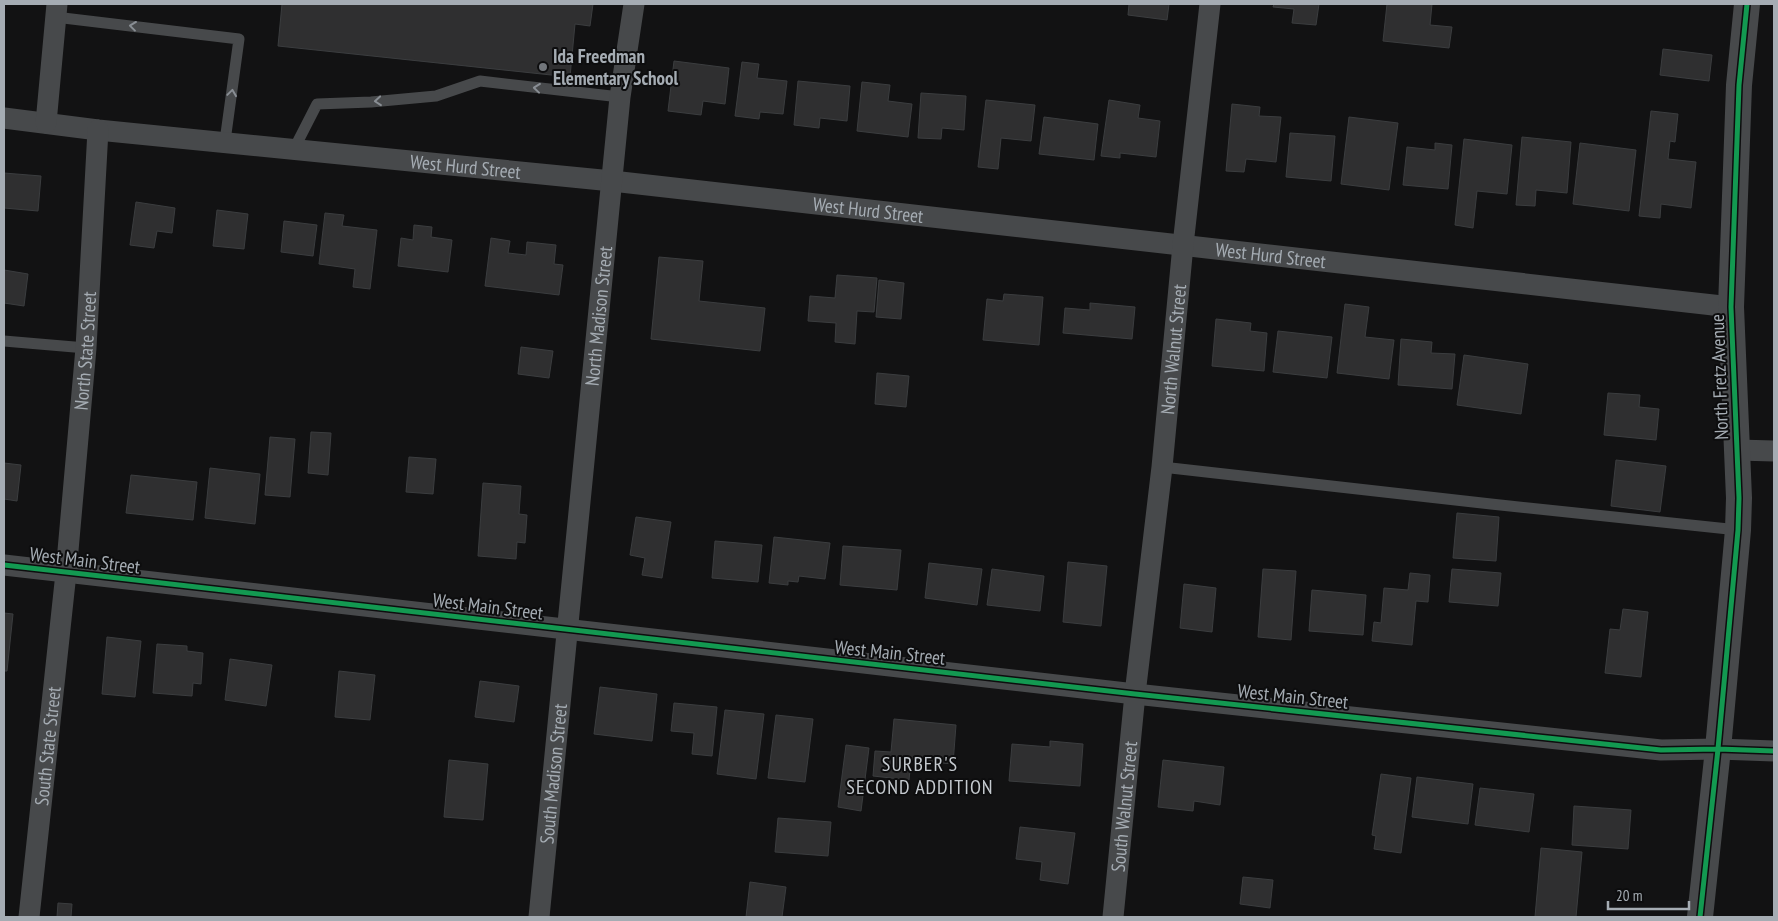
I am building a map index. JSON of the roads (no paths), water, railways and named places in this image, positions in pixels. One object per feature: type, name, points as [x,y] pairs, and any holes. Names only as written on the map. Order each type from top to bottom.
[{"type":"street","name":"North Madison Street","points":[[567,630],[620,97],[634,4]]},
{"type":"street","name":"North Walnut Street","points":[[1135,694],[1162,467],[1183,245],[1210,4]]},
{"type":"street","name":"North Fretz Avenue","points":[[1700,917],[1738,530],[1739,498],[1731,307],[1739,84],[1747,4]]},
{"type":"street","points":[[46,123],[56,10]]},
{"type":"street","name":"West Hurd Street","points":[[4,118],[98,130],[612,181],[1731,307]]},
{"type":"street","name":"North State Street","points":[[66,573],[86,348],[98,130]]},
{"type":"street","points":[[1737,450],[1774,451]]},
{"type":"street","name":"West Main Street","points":[[4,565],[1135,694],[1661,750],[1718,749],[1774,751]]},
{"type":"street","name":"South State Street","points":[[29,917],[66,573]]},
{"type":"street","name":"South Madison Street","points":[[539,917],[567,630]]},
{"type":"street","name":"South Walnut Street","points":[[1113,917],[1135,694]]},
{"type":"lane","points":[[56,10],[239,39],[225,142]]},
{"type":"lane","points":[[294,149],[316,104],[371,102],[436,96],[480,81],[620,97]]},
{"type":"lane","points":[[4,341],[86,348]]},
{"type":"lane","points":[[1162,467],[1738,530]]},
{"type":"place","name":"Ida Freedman Elementary School","points":[[543,67]]},
{"type":"district","name":"SURBER'S SECOND ADDITION","points":[[920,776]]}]
